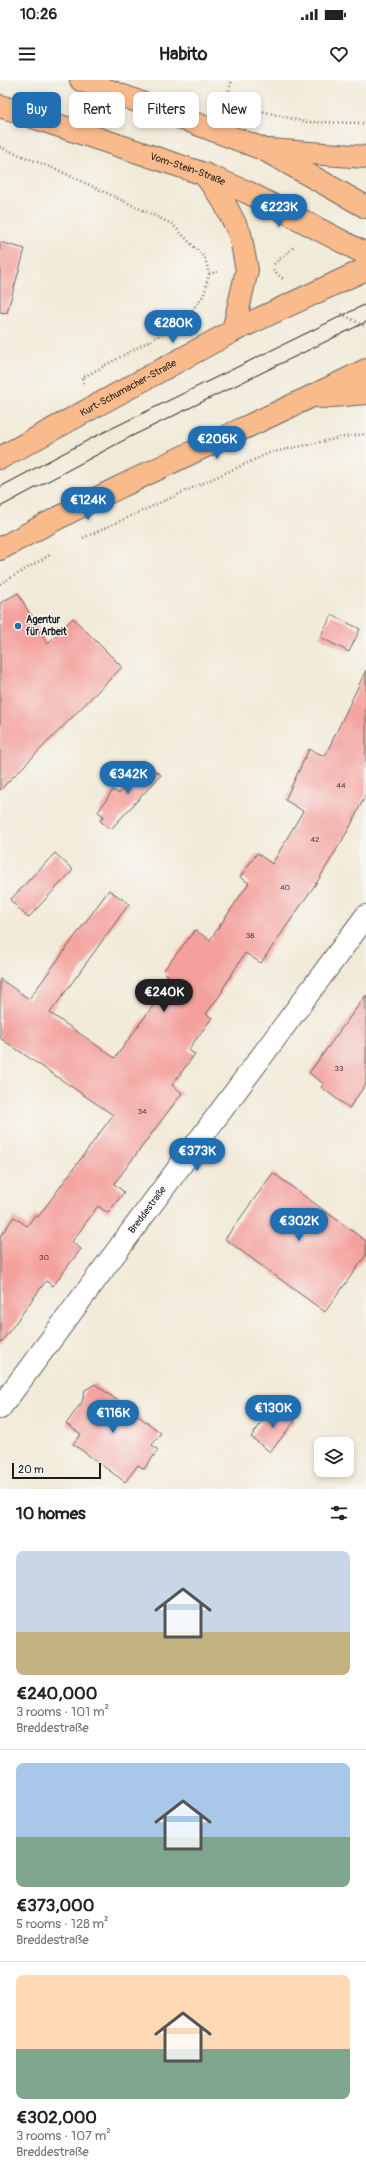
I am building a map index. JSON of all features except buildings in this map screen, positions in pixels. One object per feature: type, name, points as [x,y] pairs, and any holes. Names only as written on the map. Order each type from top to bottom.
[{"type":"main road","points":[[81,80],[263,149],[366,207]]},
{"type":"main road","name":"Vom-Stein-Straße","points":[[0,106],[204,174],[247,192],[366,254]]},
{"type":"main road","points":[[263,149],[366,156]]},
{"type":"main road","points":[[204,174],[223,200],[240,234],[247,270],[233,331]]},
{"type":"main road","name":"Kurt-Schumacher-Straße","points":[[0,458],[233,331],[366,269]]},
{"type":"main road","points":[[0,549],[142,475],[308,399],[366,370]]},
{"type":"main road","points":[[308,399],[366,394]]},
{"type":"street","name":"Breddestraße","points":[[0,1408],[366,916]]},
{"type":"path","points":[[228,92],[232,80]]},
{"type":"path","points":[[261,111],[305,122],[366,123]]},
{"type":"path","points":[[0,147],[60,171],[172,224],[205,258],[209,274],[204,295],[182,323],[82,378],[87,410]]},
{"type":"path","points":[[80,539],[269,453],[344,437],[366,434]]},
{"type":"path","points":[[0,584],[52,553]]},
{"type":"tram line","points":[[0,487],[92,438],[366,304]]},
{"type":"tram line","points":[[0,507],[128,438],[366,322]]},
{"type":"place","name":"Agentur für Arbeit","points":[[18,626]]}]
